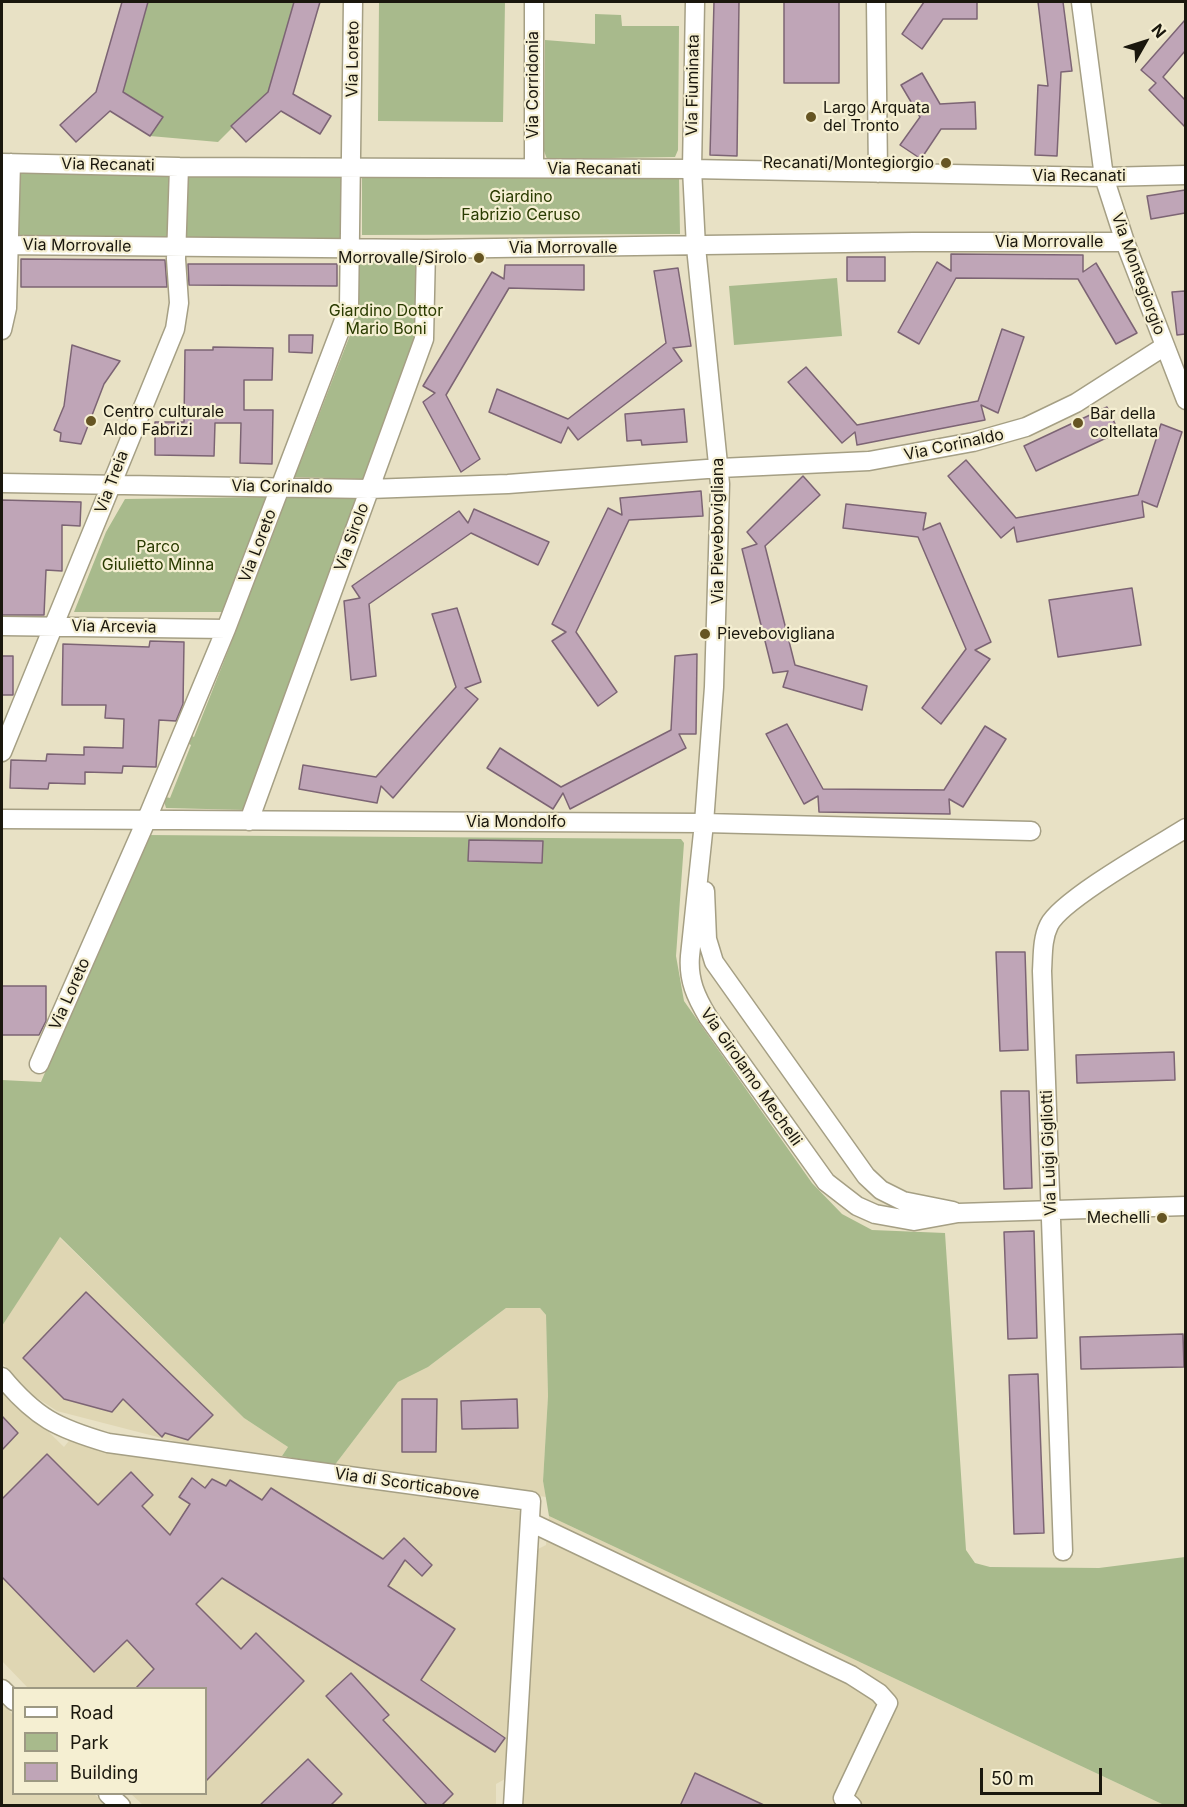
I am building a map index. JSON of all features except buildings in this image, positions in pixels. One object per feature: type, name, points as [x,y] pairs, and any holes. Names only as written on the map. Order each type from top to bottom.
[{"type":"street","name":"Via Loreto","points":[[39,1064],[146,821],[226,629],[349,307],[353,2]]},
{"type":"street","name":"Via Corridonia","points":[[534,2],[534,168]]},
{"type":"street","name":"Via Fiuminata","points":[[692,168],[695,2]]},
{"type":"street","points":[[876,2],[878,173]]},
{"type":"street","name":"Via Montegiorgio","points":[[1081,2],[1104,177],[1125,242],[1185,400]]},
{"type":"street","name":"Via Recanati","points":[[6,163],[179,167],[692,168],[1104,177],[1185,175]]},
{"type":"street","points":[[2,330],[8,308],[4,245],[6,163]]},
{"type":"street","name":"Via Treia","points":[[2,752],[175,329],[179,303],[177,247],[179,167]]},
{"type":"street","name":"Via Pievebovigliana","points":[[692,168],[696,247],[720,468],[715,675],[704,823]]},
{"type":"street","name":"Via Morrovalle","points":[[4,245],[426,249],[696,247],[914,242],[1125,242]]},
{"type":"street","name":"Via Sirolo","points":[[249,821],[424,339],[426,249]]},
{"type":"street","name":"Via Corinaldo","points":[[2,483],[369,489],[508,484],[720,468],[869,461],[991,438],[1062,411],[1165,346]]},
{"type":"street","name":"Via Arcevia","points":[[2,626],[226,629]]},
{"type":"street","name":"Via Mondolfo","points":[[2,819],[704,823],[1031,831]]},
{"type":"street","name":"Via Girolamo Mechelli","points":[[704,823],[707,939],[720,973],[848,1154],[874,1184],[903,1201],[958,1213]]},
{"type":"street","name":"Via Girolamo Mechelli","points":[[704,823],[689,971],[694,992],[708,1017],[834,1190],[857,1206],[896,1220],[914,1221],[958,1213],[1185,1206]]},
{"type":"street","name":"Via Luigi Gigliotti","points":[[1063,1551],[1043,939],[1049,924],[1065,905],[1185,828]]},
{"type":"street","name":"Via di Scorticabove","points":[[2,1377],[25,1404],[43,1418],[83,1436],[108,1443],[531,1501],[513,1806]]},
{"type":"street","points":[[530,1522],[851,1675],[879,1693],[888,1703],[843,1798],[852,1806]]},
{"type":"street","points":[[109,1795],[121,1806]]},
{"type":"shaded area","points":[[59,1237],[244,1418],[288,1447],[282,1456],[181,1443],[57,1411],[34,1396],[2,1363],[2,1326]]},
{"type":"shaded area","points":[[506,1308],[540,1308],[546,1315],[548,1396],[543,1481],[546,1497],[334,1466],[398,1382],[428,1367]]},
{"type":"shaded area","points":[[2,1386],[64,1447],[72,1437],[128,1454],[521,1511],[505,1779],[496,1784],[496,1805],[143,1805],[132,1795],[207,1795],[207,1687],[27,1687],[2,1661]]},
{"type":"shaded area","points":[[549,1516],[1164,1805],[521,1806],[538,1549],[546,1545]]},
{"type":"shaded area","points":[[2,1703],[12,1714],[12,1795],[95,1795],[106,1805],[2,1805]]},
{"type":"green space","points":[[148,2],[294,2],[268,92],[218,142],[150,136],[162,116],[123,92]]},
{"type":"green space","points":[[379,2],[505,2],[503,122],[378,121]]},
{"type":"green space","points":[[595,14],[621,15],[622,26],[679,26],[678,150],[675,157],[547,159],[544,151],[545,40],[595,44]]},
{"type":"green space","points":[[2,167],[345,167],[350,248],[2,238]]},
{"type":"green space","name":"Giardino Fabrizio Ceruso","points":[[362,177],[679,177],[680,234],[362,235]]},
{"type":"green space","name":"Giardino Dottor Mario Boni","points":[[355,257],[419,257],[421,334],[410,352],[372,455],[376,457],[365,479],[293,477],[297,459],[301,461],[352,330],[347,327]]},
{"type":"green space","points":[[837,278],[842,336],[734,345],[729,286]]},
{"type":"green space","name":"Parco Giulietto Minna","points":[[268,497],[270,504],[222,612],[74,612],[106,532],[125,499]]},
{"type":"green space","points":[[285,497],[357,498],[354,516],[350,515],[300,653],[304,655],[301,663],[296,662],[246,810],[166,808],[164,801],[166,797],[170,798],[191,745],[187,743],[190,735],[194,737],[241,618],[237,616],[240,607],[244,609],[279,519],[275,516]]},
{"type":"green space","points":[[146,835],[681,839],[684,843],[676,956],[684,1001],[812,1183],[842,1214],[872,1230],[945,1233],[966,1550],[975,1563],[990,1567],[1099,1568],[1185,1557],[1185,1805],[1164,1805],[549,1516],[543,1481],[548,1396],[546,1315],[540,1308],[506,1308],[428,1367],[398,1382],[334,1466],[282,1456],[288,1447],[244,1418],[60,1237],[2,1326],[2,1080],[41,1082]]},
{"type":"place","name":"Largo Arquata del Tronto","points":[[811,117]]},
{"type":"place","name":"Recanati/Montegiorgio","points":[[946,163]]},
{"type":"place","name":"Morrovalle/Sirolo","points":[[479,258]]},
{"type":"place","name":"Centro culturale Aldo Fabrizi","points":[[91,421]]},
{"type":"place","name":"Bar della coltellata","points":[[1078,423]]},
{"type":"place","name":"Pievebovigliana","points":[[705,634]]},
{"type":"place","name":"Mechelli","points":[[1162,1218]]}]
